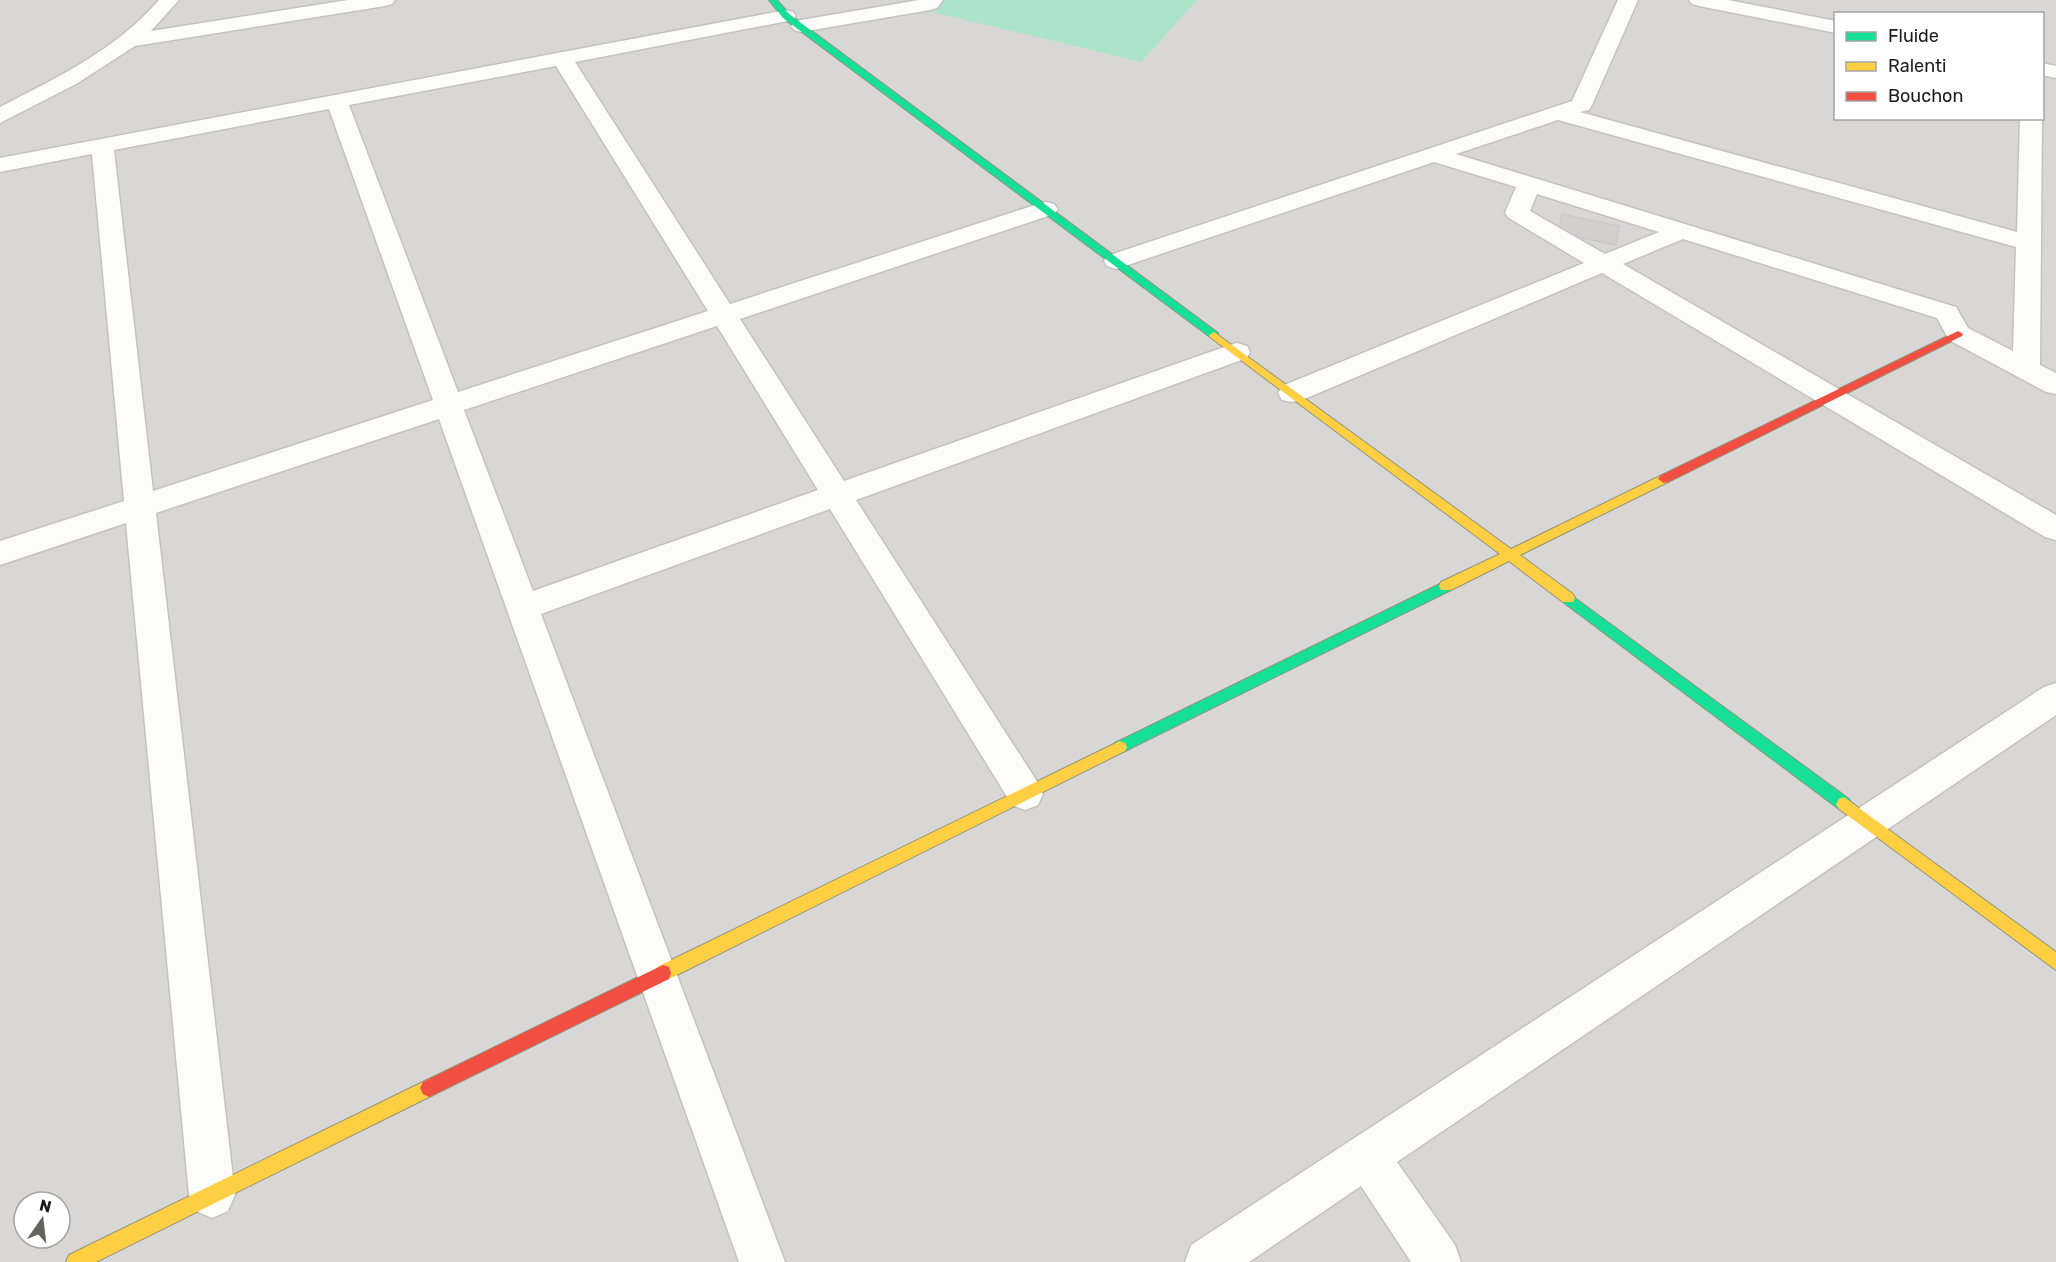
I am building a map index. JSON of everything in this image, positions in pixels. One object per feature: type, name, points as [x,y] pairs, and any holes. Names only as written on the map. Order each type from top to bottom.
[{"type":"street","points":[[0,116],[105,58],[154,19],[169,0]]},
{"type":"street","points":[[126,41],[385,0]]},
{"type":"street","points":[[0,165],[787,14],[930,4],[933,0]]},
{"type":"street","points":[[1116,261],[1581,105],[1628,0]]},
{"type":"street","points":[[1699,0],[1834,27]]},
{"type":"street","points":[[787,14],[2056,962]]},
{"type":"street","points":[[562,58],[1025,794]]},
{"type":"street","points":[[337,101],[762,1262]]},
{"type":"street","points":[[1558,113],[2029,243]]},
{"type":"street","points":[[2026,369],[2031,120]]},
{"type":"street","points":[[102,146],[212,1195]]},
{"type":"street","points":[[1434,154],[1947,313],[1958,334],[2056,385]]},
{"type":"street","points":[[1528,184],[1517,213],[2056,529]]},
{"type":"street","points":[[0,553],[1046,209]]},
{"type":"street","points":[[1292,393],[1682,231]]},
{"type":"street","points":[[76,1262],[1958,334]]},
{"type":"street","points":[[522,608],[1237,352]]},
{"type":"street","points":[[1208,1262],[2056,697]]},
{"type":"street","points":[[1367,1156],[1438,1262]]},
{"type":"shaded area","points":[[0,0],[2056,0],[2056,1262],[0,1262]]},
{"type":"green space","points":[[945,0],[1197,0],[1141,62],[932,12]]},
{"type":"building","points":[[1562,214],[1619,226],[1616,245],[1559,233]]},
{"type":"traffic: fast","points":[[773,0],[786,16],[1214,335]]},
{"type":"traffic: fast","points":[[1120,747],[1446,586]]},
{"type":"traffic: fast","points":[[1568,598],[1844,804]]},
{"type":"traffic: slow","points":[[1214,335],[1568,598]]},
{"type":"traffic: slow","points":[[1446,586],[1664,479]]},
{"type":"traffic: slow","points":[[663,973],[1120,747]]},
{"type":"traffic: slow","points":[[1844,804],[2056,962]]},
{"type":"traffic: slow","points":[[76,1262],[429,1088]]},
{"type":"traffic: jam","points":[[1664,479],[1958,334]]},
{"type":"traffic: jam","points":[[429,1088],[663,973]]}]
